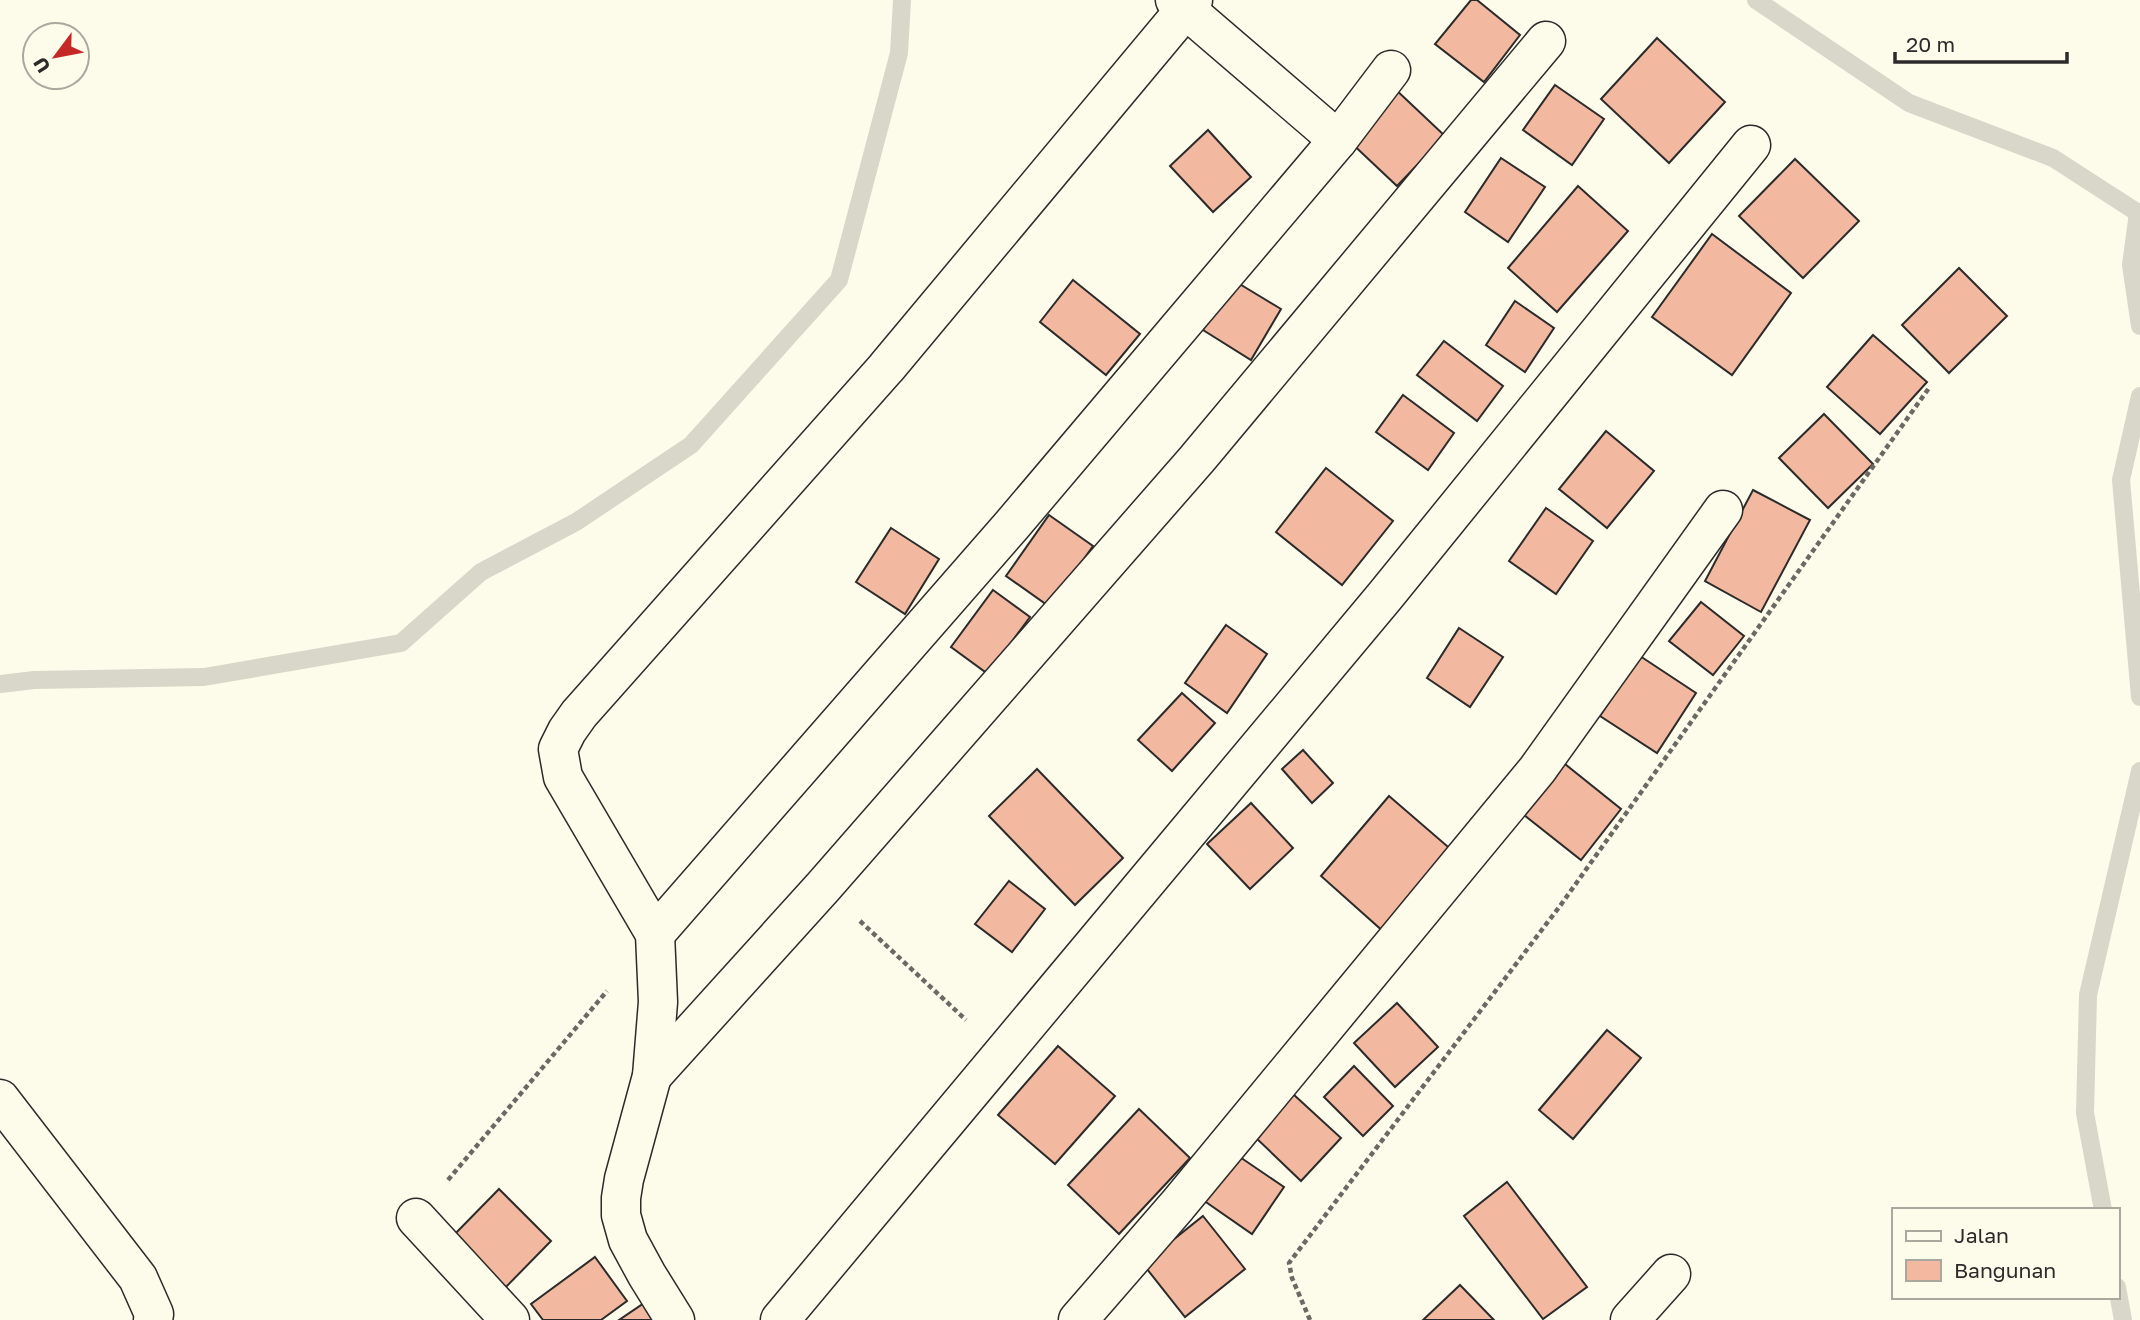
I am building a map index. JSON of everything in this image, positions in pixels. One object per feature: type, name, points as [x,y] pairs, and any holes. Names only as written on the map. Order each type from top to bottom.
[{"type":"street","points":[[675,1320],[628,1240],[621,1216],[624,1179],[652,1076],[658,1002],[655,934],[563,777],[558,749],[567,731],[579,714],[886,368],[1185,3],[1338,140]]},
{"type":"street","points":[[652,1076],[823,887],[1197,459],[1546,41]]},
{"type":"street","points":[[655,934],[1012,525],[1338,140],[1391,71]]},
{"type":"street","points":[[780,1320],[1385,596],[1751,145]]},
{"type":"street","points":[[1078,1320],[1177,1206],[1537,770],[1723,510]]},
{"type":"street","points":[[0,1100],[138,1278],[155,1314],[153,1320]]},
{"type":"street","points":[[416,1218],[510,1320]]},
{"type":"street","points":[[1630,1320],[1671,1274]]},
{"type":"path","points":[[1310,1320],[1289,1270],[1289,1263],[1560,906],[1929,388]]},
{"type":"path","points":[[823,887],[1003,1054]]},
{"type":"path","points":[[416,1218],[655,934]]},
{"type":"building","points":[[1471,0],[1477,0],[1520,35],[1484,82],[1435,44]]},
{"type":"building","points":[[1657,38],[1725,102],[1669,163],[1601,99]]},
{"type":"building","points":[[1555,85],[1604,119],[1572,165],[1523,130]]},
{"type":"building","points":[[1393,87],[1445,136],[1397,186],[1346,138]]},
{"type":"building","points":[[1208,130],[1251,177],[1213,212],[1170,166]]},
{"type":"building","points":[[1501,158],[1545,187],[1508,242],[1465,212]]},
{"type":"building","points":[[1795,159],[1859,221],[1803,278],[1739,216]]},
{"type":"building","points":[[1578,186],[1628,231],[1557,312],[1508,268]]},
{"type":"building","points":[[1712,234],[1791,293],[1732,375],[1652,317]]},
{"type":"building","points":[[1959,268],[2007,316],[1949,373],[1902,325]]},
{"type":"building","points":[[1073,280],[1140,334],[1106,375],[1040,322]]},
{"type":"building","points":[[1233,280],[1281,309],[1251,360],[1203,330]]},
{"type":"building","points":[[1515,301],[1554,328],[1525,372],[1486,345]]},
{"type":"building","points":[[1873,335],[1927,382],[1880,434],[1827,387]]},
{"type":"building","points":[[1444,341],[1503,386],[1477,421],[1417,375]]},
{"type":"building","points":[[1403,395],[1454,433],[1428,470],[1376,432]]},
{"type":"building","points":[[1824,414],[1873,464],[1828,508],[1779,458]]},
{"type":"building","points":[[1606,431],[1654,471],[1607,528],[1559,489]]},
{"type":"building","points":[[1326,468],[1393,521],[1342,585],[1276,532]]},
{"type":"building","points":[[1753,490],[1810,520],[1761,612],[1705,581]]},
{"type":"building","points":[[1546,508],[1593,541],[1556,594],[1509,561]]},
{"type":"building","points":[[1049,515],[1093,546],[1050,607],[1006,576]]},
{"type":"building","points":[[891,528],[939,559],[905,614],[856,582]]},
{"type":"building","points":[[993,590],[1030,617],[988,674],[951,647]]},
{"type":"building","points":[[1701,602],[1744,636],[1713,675],[1669,641]]},
{"type":"building","points":[[1226,625],[1267,654],[1227,713],[1185,683]]},
{"type":"building","points":[[1459,628],[1503,657],[1470,707],[1427,678]]},
{"type":"building","points":[[1640,656],[1696,693],[1657,753],[1600,716]]},
{"type":"building","points":[[1182,693],[1215,723],[1172,771],[1138,740]]},
{"type":"building","points":[[1303,750],[1333,783],[1312,803],[1282,769]]},
{"type":"building","points":[[1555,756],[1621,809],[1581,860],[1515,808]]},
{"type":"building","points":[[1037,769],[1123,858],[1075,905],[989,816]]},
{"type":"building","points":[[1389,796],[1454,852],[1385,933],[1321,876]]},
{"type":"building","points":[[1251,803],[1293,848],[1250,889],[1207,844]]},
{"type":"building","points":[[1009,881],[1045,909],[1012,952],[975,924]]},
{"type":"building","points":[[1397,1003],[1438,1047],[1395,1087],[1354,1043]]},
{"type":"building","points":[[1607,1030],[1641,1058],[1573,1139],[1539,1110]]},
{"type":"building","points":[[1058,1046],[1115,1096],[1055,1164],[998,1115]]},
{"type":"building","points":[[1354,1066],[1393,1106],[1363,1136],[1324,1097]]},
{"type":"building","points":[[1293,1094],[1341,1138],[1301,1181],[1254,1136]]},
{"type":"building","points":[[1139,1109],[1190,1158],[1119,1234],[1068,1185]]},
{"type":"building","points":[[1234,1153],[1284,1187],[1252,1234],[1203,1200]]},
{"type":"building","points":[[1507,1182],[1587,1287],[1543,1319],[1464,1216]]},
{"type":"building","points":[[499,1189],[551,1241],[502,1291],[450,1239]]},
{"type":"building","points":[[1203,1216],[1245,1269],[1185,1317],[1143,1264]]},
{"type":"building","points":[[595,1257],[627,1301],[601,1320],[543,1320],[531,1304]]},
{"type":"building","points":[[1460,1285],[1494,1320],[1423,1320]]},
{"type":"building","points":[[656,1295],[673,1320],[619,1320]]},
{"type":"waterway","points":[[0,684],[34,680],[204,677],[401,643],[481,572],[576,522],[691,445],[839,280],[899,53],[902,0]]},
{"type":"waterway","points":[[1756,0],[1909,103],[2053,158],[2140,212]]},
{"type":"waterway","points":[[2138,213],[2131,265],[2140,326]]},
{"type":"waterway","points":[[2140,396],[2121,480],[2140,697]]},
{"type":"waterway","points":[[2103,1208],[2085,1113],[2088,995],[2140,771]]},
{"type":"waterway","points":[[2119,1298],[2123,1320]]}]
